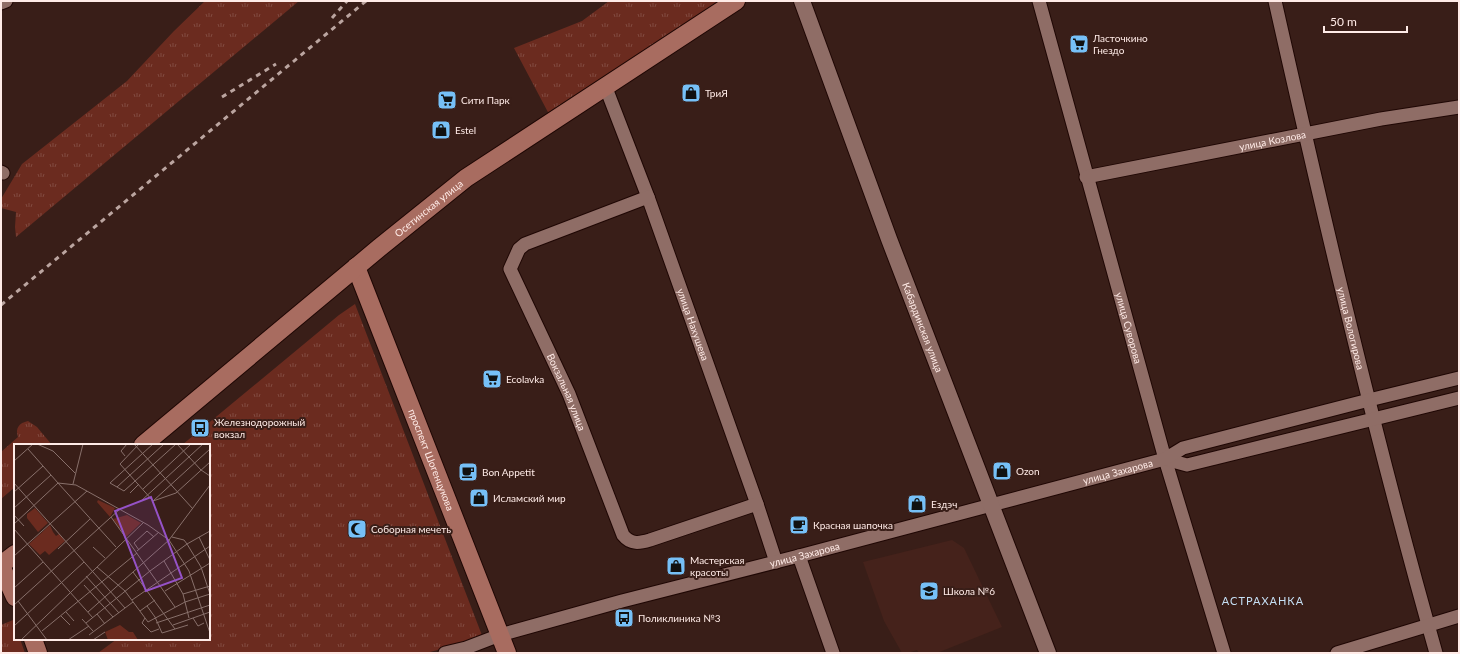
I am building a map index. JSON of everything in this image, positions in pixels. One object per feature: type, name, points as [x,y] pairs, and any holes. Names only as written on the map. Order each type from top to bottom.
[{"type":"main road","name":"Осетинская улица","points":[[144,444],[356,267],[466,178],[606,88],[736,1]]},
{"type":"main road","name":"проспект Шогенцукова","points":[[356,267],[507,653]]},
{"type":"main road","points":[[14,555],[1,566],[14,595]]},
{"type":"main road","points":[[33,640],[38,653]]},
{"type":"street","points":[[1,3],[6,1]]},
{"type":"street","name":"Кабардинская улица","points":[[802,1],[889,239],[1048,653]]},
{"type":"street","name":"улица Суворова","points":[[1038,1],[1165,459],[1224,653]]},
{"type":"street","name":"улица Вологирова","points":[[1275,1],[1305,135],[1369,400],[1436,653]]},
{"type":"street","name":"улица Нахушева","points":[[606,88],[648,197],[757,504],[776,562]]},
{"type":"street","name":"улица Козлова","points":[[1086,177],[1381,119],[1459,107]]},
{"type":"street","name":"Вокзальная улица","points":[[648,197],[525,244],[519,249],[510,269],[568,394],[623,535],[627,539],[638,543],[650,540],[757,504]]},
{"type":"street","name":"улица Захарова","points":[[446,653],[466,648],[500,635],[622,601],[799,556],[1165,459],[1183,448],[1459,378]]},
{"type":"street","name":"улица Захарова","points":[[1165,459],[1187,465],[1459,398]]},
{"type":"street","points":[[799,556],[833,653]]},
{"type":"street","points":[[1337,653],[1459,616]]},
{"type":"shaded area","name":"Школа №6","points":[[952,540],[964,548],[1002,627],[937,653],[919,653],[917,650],[902,653],[884,621],[863,562]]},
{"type":"green space","points":[[205,1],[299,1],[16,237],[16,212],[1,208],[1,199],[22,164],[127,81],[174,31]]},
{"type":"green space","points":[[609,1],[720,1],[550,116],[514,48],[582,21]]},
{"type":"green space","points":[[355,304],[483,638],[426,653],[98,653],[116,640],[210,640],[210,444],[183,444],[339,315]]},
{"type":"green space","points":[[28,421],[37,427],[51,444],[14,444],[14,488],[1,499],[1,452],[18,437],[17,429],[22,423]]},
{"type":"green space","points":[[13,620],[14,640],[20,640],[25,653],[1,653],[1,625]]},
{"type":"railway","points":[[332,18],[347,1]]},
{"type":"railway","points":[[1,305],[366,1]]},
{"type":"railway","points":[[222,97],[276,64]]},
{"type":"place","name":"Ласточкино Гнездо","points":[[1079,44]]},
{"type":"place","name":"ТриЯ","points":[[691,93]]},
{"type":"place","name":"Сити Парк","points":[[447,100]]},
{"type":"place","name":"Estel","points":[[441,130]]},
{"type":"place","name":"Ecolavka","points":[[492,379]]},
{"type":"place","name":"Железнодорожный вокзал","points":[[200,428]]},
{"type":"place","name":"Ozon","points":[[1002,471]]},
{"type":"place","name":"Bon Appetit","points":[[468,472]]},
{"type":"place","name":"Исламский мир","points":[[479,498]]},
{"type":"place","name":"Ездэч","points":[[917,504]]},
{"type":"place","name":"Красная шапочка","points":[[799,525]]},
{"type":"place","name":"Соборная мечеть","points":[[357,529]]},
{"type":"place","name":"Мастерская красоты","points":[[676,566]]},
{"type":"place","name":"Школа №6","points":[[929,591]]},
{"type":"place","name":"Поликлиника №3","points":[[624,618]]},
{"type":"district","name":"АСТРАХАНКА","points":[[1263,600]]}]
